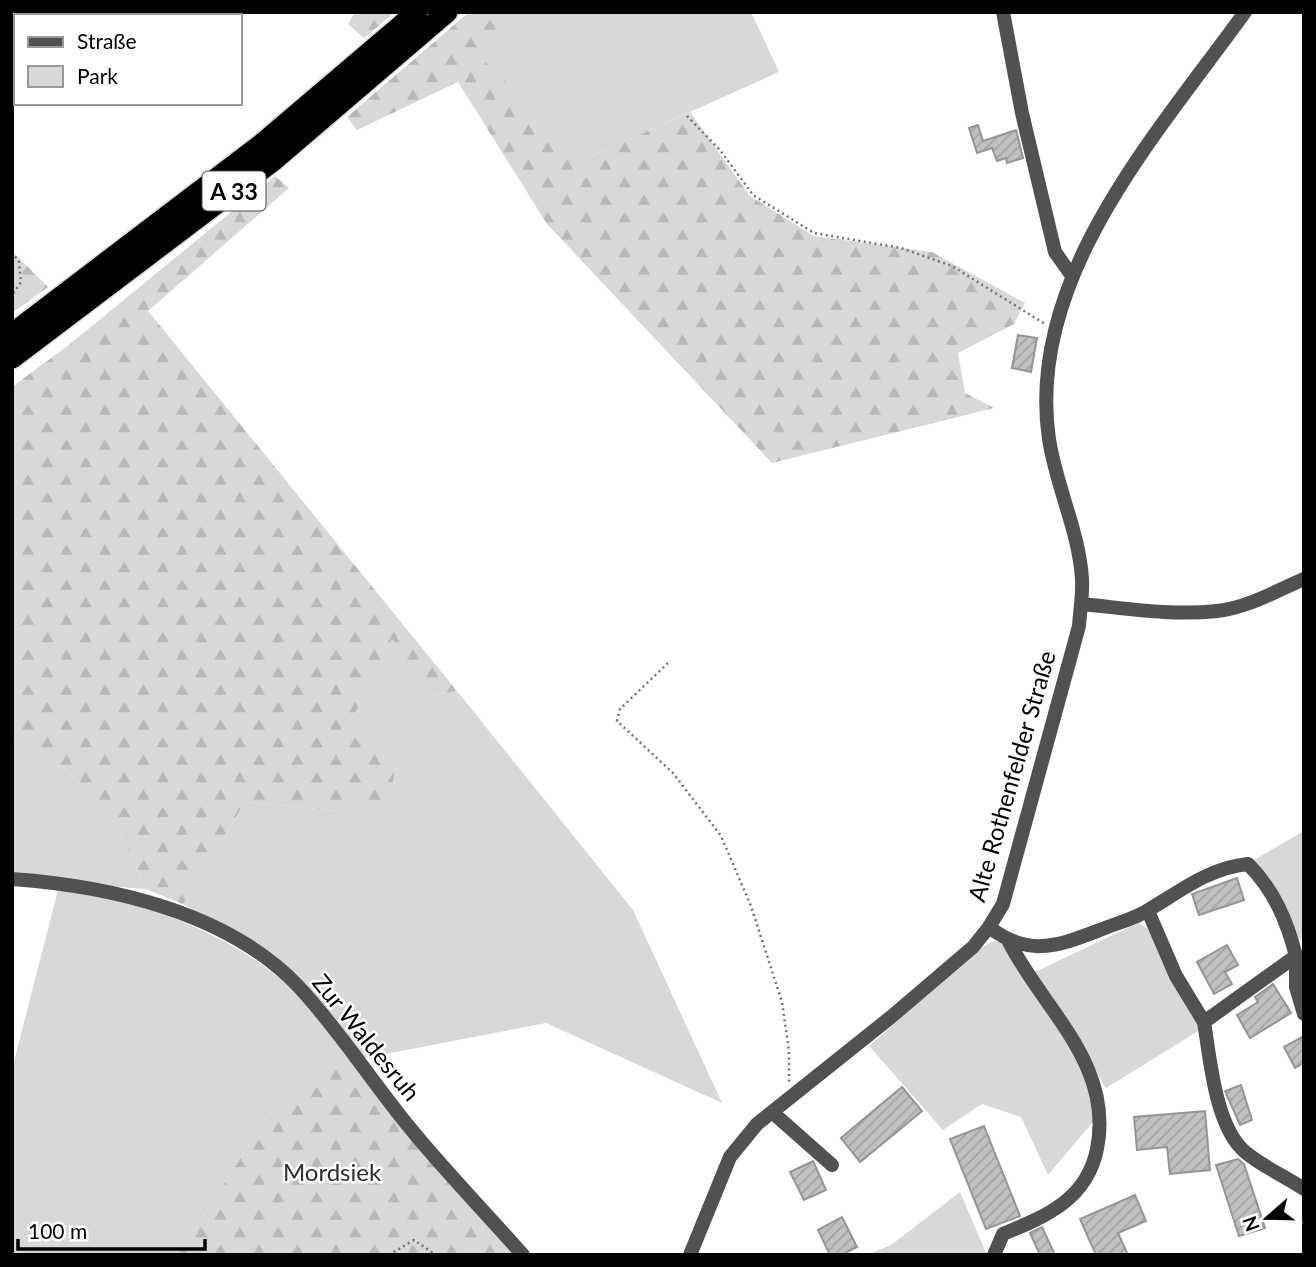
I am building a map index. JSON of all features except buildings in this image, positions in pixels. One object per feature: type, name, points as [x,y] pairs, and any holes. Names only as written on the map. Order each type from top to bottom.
[{"type":"highway","name":"A 33","points":[[12,334],[252,152],[417,12]]},
{"type":"highway","name":"A 33","points":[[12,358],[253,176],[447,12]]},
{"type":"street","points":[[1003,12],[1022,113],[1055,252],[1072,276]]},
{"type":"street","name":"Alte Rothenfelder Straße","points":[[690,1255],[730,1157],[757,1124],[973,947],[1003,904],[1079,626],[1080,566],[1049,439],[1047,403],[1056,329],[1081,253],[1124,180],[1245,12]]},
{"type":"street","points":[[1081,604],[1186,612],[1219,611],[1243,605],[1304,579]]},
{"type":"street","points":[[1009,942],[1054,946],[1148,911],[1206,875],[1227,867],[1248,864],[1272,894],[1288,924],[1296,956],[1296,987],[1304,1014]]},
{"type":"street","name":"Zur Waldesruh","points":[[12,879],[59,882],[146,900],[193,917],[261,957],[297,985],[347,1043],[410,1128],[523,1255]]},
{"type":"street","points":[[1148,911],[1176,976],[1204,1022],[1216,1092],[1230,1132],[1243,1150],[1304,1189]]},
{"type":"street","points":[[989,927],[1009,942],[1092,1075],[1101,1115],[1094,1167],[1078,1192],[1050,1215],[1003,1234],[994,1255]]},
{"type":"street","points":[[1204,1022],[1296,956]]},
{"type":"street","points":[[772,1112],[832,1165]]},
{"type":"path","points":[[687,116],[720,150],[753,195],[814,233],[901,248],[952,266],[1048,326],[1051,315]]},
{"type":"path","points":[[12,252],[19,262],[22,282],[12,295]]},
{"type":"path","points":[[668,663],[620,709],[618,721],[673,773],[721,836],[751,906],[782,1002],[789,1051],[788,1078],[795,1094]]},
{"type":"path","points":[[389,1255],[414,1240],[436,1255]]},
{"type":"green space","points":[[355,12],[395,12],[364,38],[348,24]]},
{"type":"green space","points":[[469,12],[516,12],[479,56],[585,159],[690,112],[750,196],[814,236],[932,252],[1025,303],[1014,324],[958,353],[965,393],[994,408],[772,463],[547,224],[458,82],[357,130],[347,117]]},
{"type":"green space","points":[[516,12],[751,12],[779,72],[585,159],[478,56]]},
{"type":"green space","points":[[275,176],[289,188],[148,311],[457,691],[433,695],[392,639],[351,721],[395,770],[390,799],[340,811],[245,802],[183,904],[146,889],[119,829],[69,773],[12,735],[12,387],[70,344]]},
{"type":"green space","points":[[12,251],[48,287],[12,313]]},
{"type":"green space","points":[[392,638],[433,695],[457,691],[633,910],[722,1103],[546,1023],[365,1058],[306,984],[269,954],[183,904],[245,802],[340,811],[395,770],[351,721]]},
{"type":"green space","points":[[12,735],[69,773],[119,829],[146,889],[65,883],[184,922],[240,950],[291,988],[343,1049],[267,1117],[178,1255],[12,1255],[12,1069],[58,890],[12,879]]},
{"type":"green space","points":[[1304,831],[1304,939],[1298,938],[1252,861]]},
{"type":"green space","points":[[1138,923],[1150,930],[1200,1030],[1106,1088],[1035,972]]},
{"type":"green space","points":[[994,941],[1003,943],[1089,1077],[1098,1116],[1048,1175],[1021,1117],[982,1104],[943,1130],[869,1046],[980,948]]},
{"type":"green space","name":"Mordsiek","points":[[343,1049],[517,1255],[178,1255],[267,1117]]},
{"type":"green space","points":[[960,1192],[987,1255],[867,1255],[891,1245]]}]
